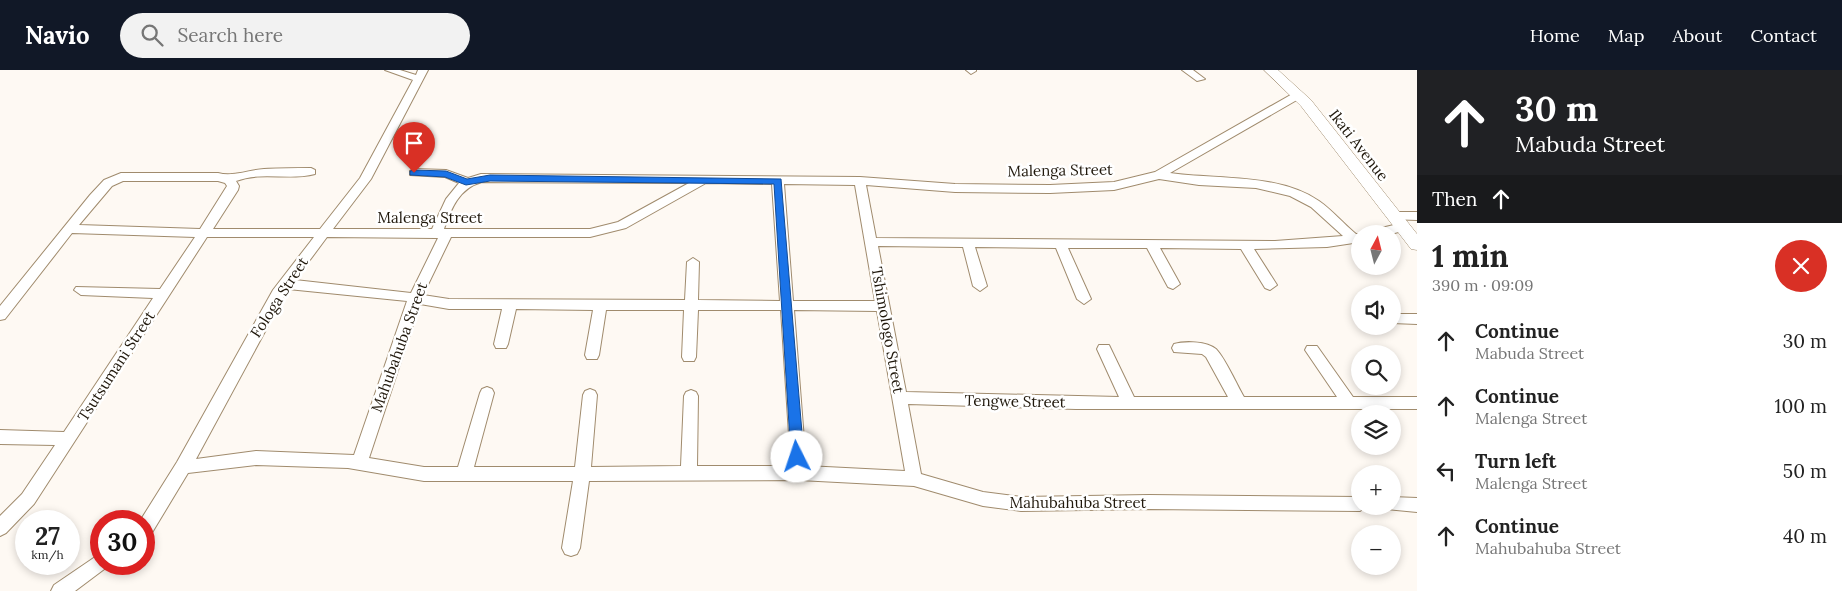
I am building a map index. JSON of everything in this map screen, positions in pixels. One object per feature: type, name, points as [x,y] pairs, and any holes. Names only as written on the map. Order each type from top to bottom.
[{"type":"street","points":[[390,70],[421,74]]},
{"type":"street","points":[[1187,70],[1200,79]]},
{"type":"street","name":"Ikati Avenue","points":[[1270,70],[1298,95],[1417,245]]},
{"type":"street","name":"Fologa Street","points":[[155,512],[284,284],[374,165],[421,74]]},
{"type":"street","points":[[1159,175],[1298,95]]},
{"type":"street","points":[[0,315],[103,188],[117,178],[218,177],[229,180],[244,174],[311,172]]},
{"type":"street","points":[[414,173],[446,174],[466,182],[490,178],[703,180]]},
{"type":"street","name":"Malenga Street","points":[[70,230],[204,234],[603,232],[628,222],[703,180],[860,181],[955,188],[1078,188],[1114,186],[1159,175],[1200,181],[1256,184],[1294,193],[1315,204],[1351,233]]},
{"type":"street","name":"Tsutsumani Street","points":[[0,528],[28,499],[204,234],[232,190],[233,186],[229,180]]},
{"type":"street","points":[[778,181],[798,473]]},
{"type":"street","name":"Tshimologo Street","points":[[860,181],[914,479]]},
{"type":"street","name":"Mahubahuba Street","points":[[359,463],[415,298],[456,191],[466,182]]},
{"type":"street","points":[[1391,225],[1417,216]]},
{"type":"street","points":[[872,242],[1245,245],[1302,244],[1351,239]]},
{"type":"street","points":[[968,243],[980,286]]},
{"type":"street","points":[[1060,243],[1084,300]]},
{"type":"street","points":[[1150,244],[1173,284]]},
{"type":"street","points":[[1245,245],[1270,285]]},
{"type":"street","points":[[689,357],[693,262]]},
{"type":"street","points":[[284,284],[415,298],[449,304],[884,306]]},
{"type":"street","name":"Tsutsumani Street","points":[[81,290],[164,294]]},
{"type":"street","points":[[501,344],[510,305]]},
{"type":"street","points":[[592,355],[600,306]]},
{"type":"street","points":[[1401,319],[1417,319]]},
{"type":"street","points":[[1179,348],[1204,349],[1211,353],[1240,404]]},
{"type":"street","points":[[1104,349],[1129,403]]},
{"type":"street","points":[[1312,350],[1349,403]]},
{"type":"street","points":[[464,475],[487,393]]},
{"type":"street","points":[[570,548],[582,475],[590,395]]},
{"type":"street","points":[[689,474],[691,396]]},
{"type":"street","name":"Tengwe Street","points":[[900,398],[1129,403],[1416,404]]},
{"type":"street","points":[[0,437],[69,439]]},
{"type":"street","name":"Mahubahuba Street","points":[[182,467],[256,458],[359,463],[424,474],[798,473],[914,479],[956,492],[1021,504],[1149,502],[1351,504]]},
{"type":"street","points":[[1401,504],[1417,505]]},
{"type":"street","points":[[60,591],[90,569]]},
{"type":"route","points":[[414,173],[446,174],[466,182],[481,178],[778,181],[797,457]]}]
